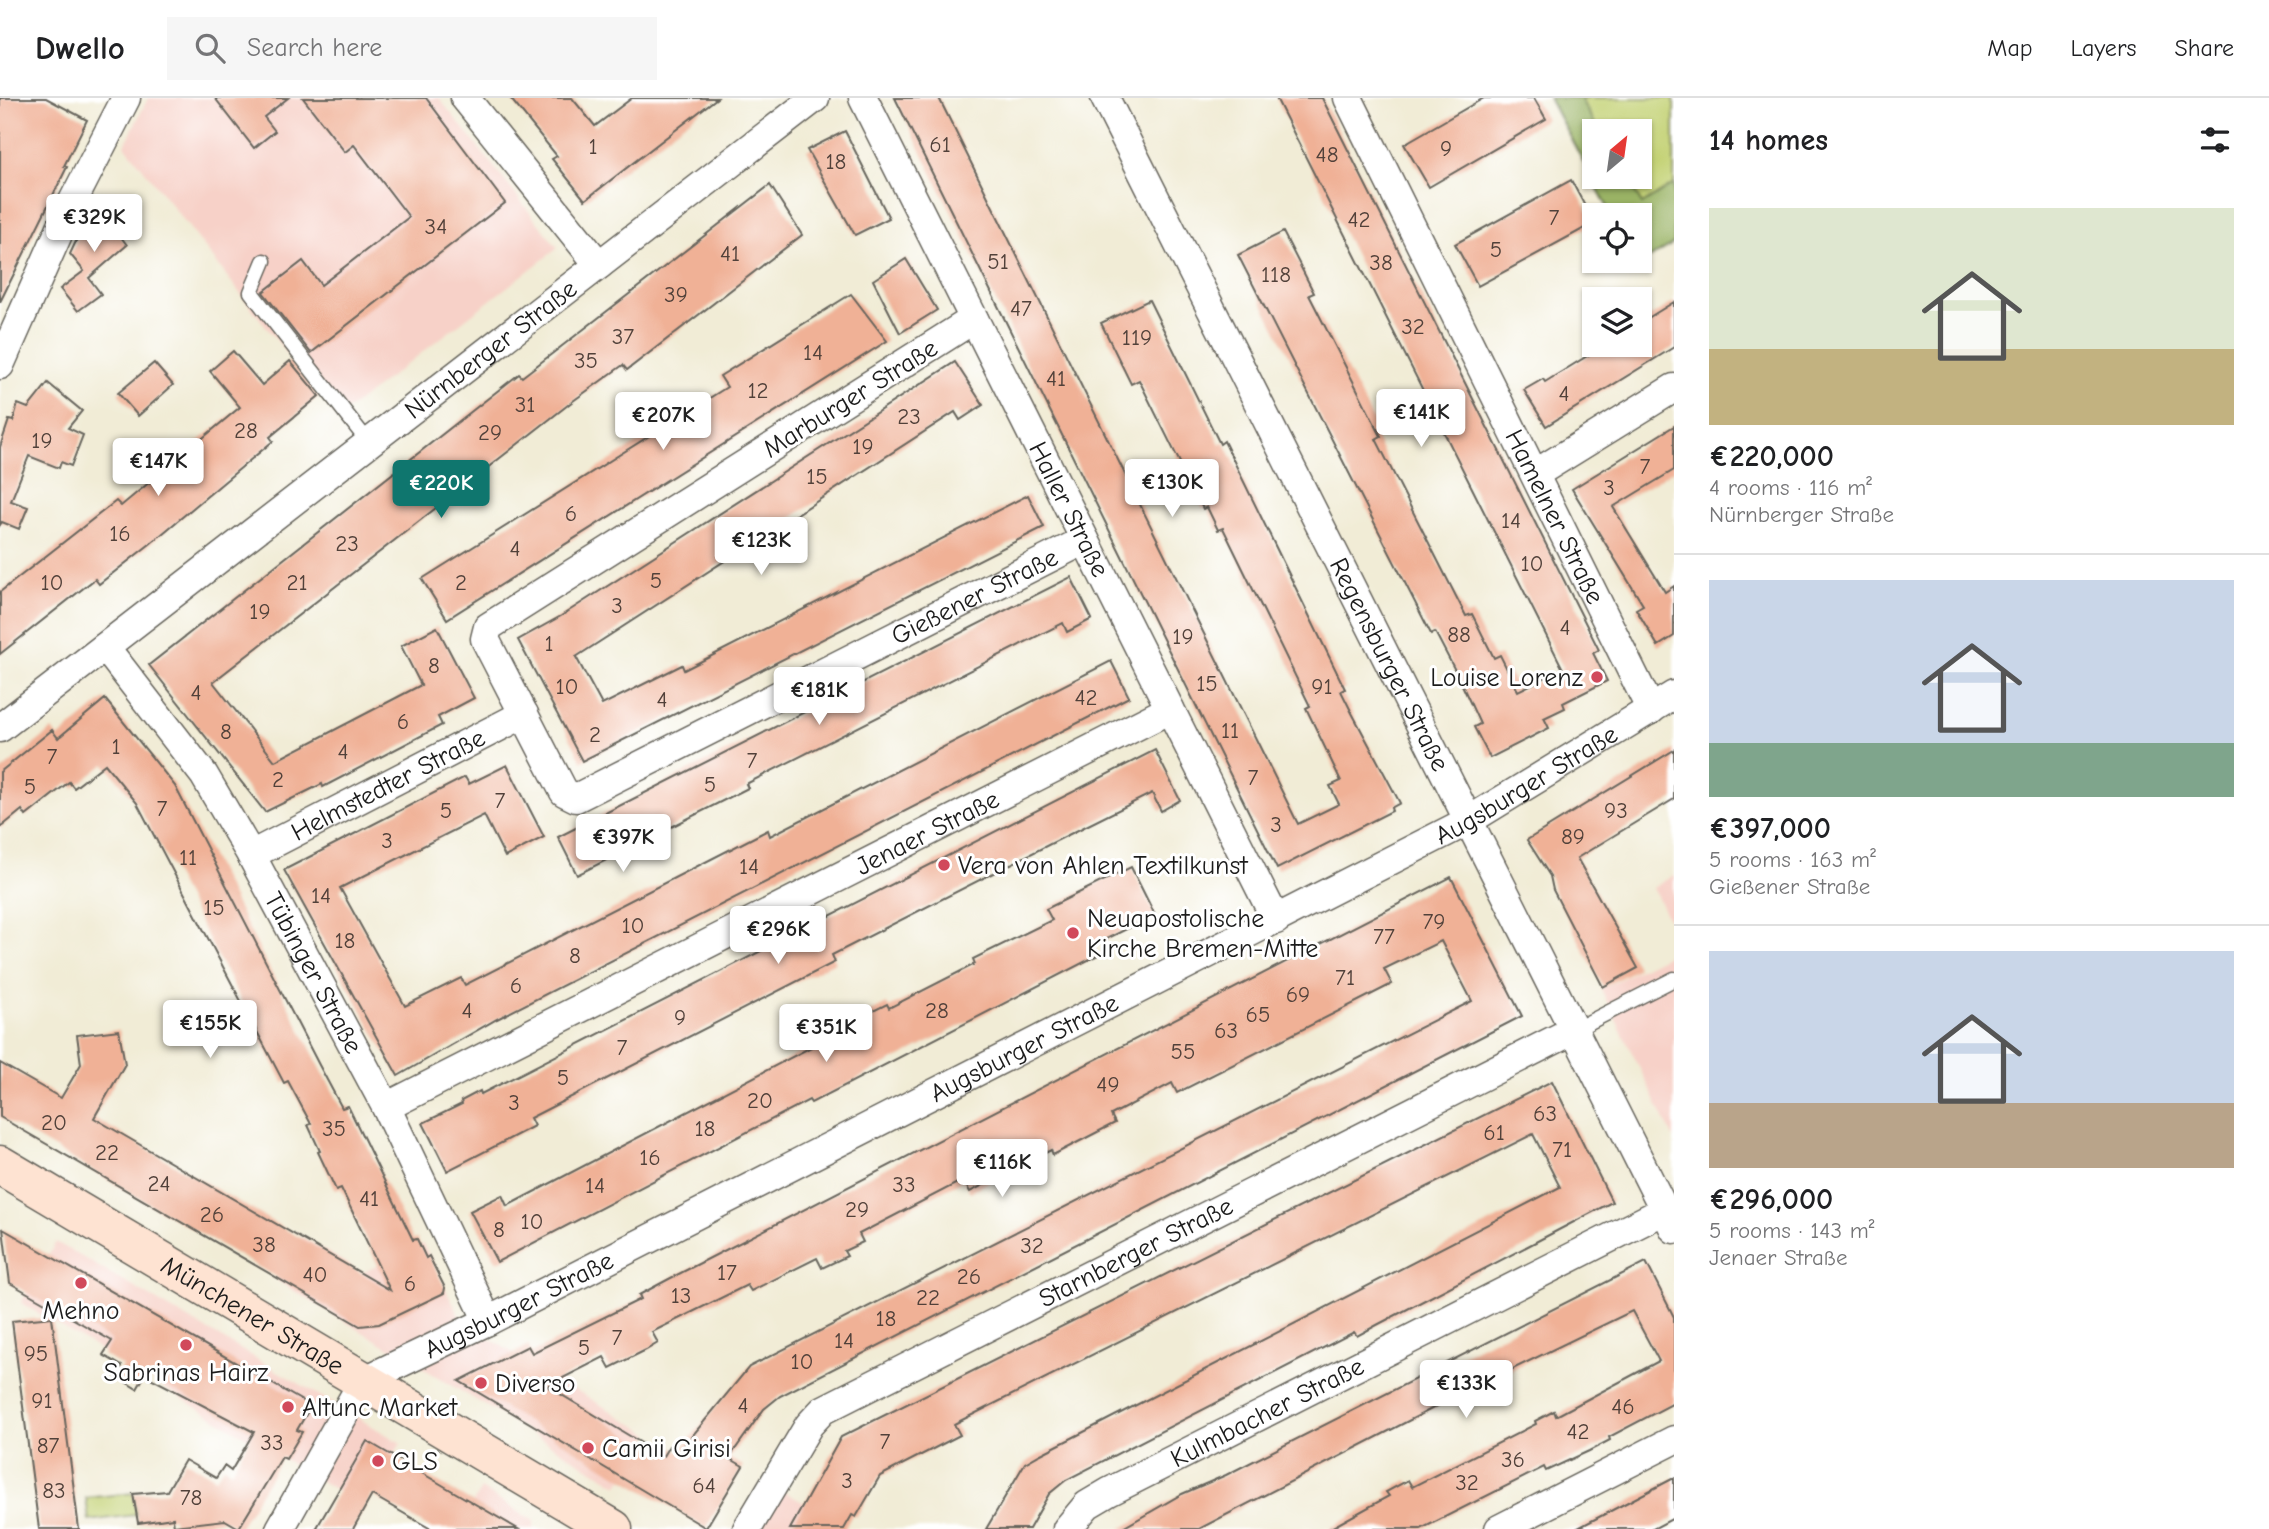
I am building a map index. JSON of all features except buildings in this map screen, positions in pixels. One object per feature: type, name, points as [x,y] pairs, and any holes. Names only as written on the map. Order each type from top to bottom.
[{"type":"street","points":[[0,366],[70,207],[126,98]]},
{"type":"street","points":[[465,98],[599,265]]},
{"type":"street","name":"Nürnberger Straße","points":[[0,728],[815,98]]},
{"type":"street","name":"Haller Straße","points":[[863,98],[1276,920]]},
{"type":"street","name":"Regensburger Straße","points":[[1105,98],[1669,1220]]},
{"type":"street","name":"Hamelner Straße","points":[[1348,98],[1535,474],[1662,702]]},
{"type":"street","name":"Marburger Straße","points":[[524,714],[485,639],[488,627],[974,319]]},
{"type":"street","points":[[1535,474],[1674,388]]},
{"type":"street","name":"Gießener Straße","points":[[524,714],[564,792],[576,798],[1085,540]]},
{"type":"street","name":"Tübinger Straße","points":[[106,647],[204,775],[251,855],[386,1107],[488,1321]]},
{"type":"street","name":"Augsburger Straße","points":[[363,1381],[488,1321],[1468,821],[1662,702]]},
{"type":"street","name":"Jenaer Straße","points":[[386,1107],[1170,709]]},
{"type":"street","name":"Helmstedter Straße","points":[[251,855],[524,714]]},
{"type":"street","name":"Starnberger Straße","points":[[747,1529],[809,1425],[823,1410],[1574,1030]]},
{"type":"street","name":"Münchener Straße","points":[[0,1165],[363,1381],[572,1519],[613,1529]]},
{"type":"street","name":"Kulmbacher Straße","points":[[1067,1529],[1087,1505],[1110,1492],[1669,1220]]},
{"type":"street","points":[[280,1529],[363,1381]]},
{"type":"street","points":[[1499,1529],[1674,1440]]},
{"type":"lane","points":[[264,261],[251,292],[369,443]]},
{"type":"lane","points":[[1574,1030],[1674,979]]},
{"type":"shaded area","points":[[148,98],[439,98],[558,248],[337,418],[125,145]]},
{"type":"shaded area","points":[[1674,875],[1674,931],[1653,888]]},
{"type":"shaded area","points":[[1674,952],[1674,1139],[1601,989]]},
{"type":"shaded area","points":[[302,1237],[362,1273],[423,1244],[463,1323],[650,1434],[618,1485],[276,1280]]},
{"type":"shaded area","points":[[56,1242],[401,1443],[363,1506],[21,1303]]},
{"type":"shaded area","points":[[776,1487],[850,1529],[751,1529]]},
{"type":"shaded area","points":[[481,1489],[534,1521],[534,1529],[458,1529]]},
{"type":"green space","points":[[1549,98],[1674,98],[1674,243],[1652,257],[1652,203],[1606,203],[1598,189],[1652,189],[1652,119],[1582,119],[1582,159]]},
{"type":"green space","points":[[1549,98],[1580,98],[1592,119],[1582,119],[1582,159]]},
{"type":"green space","points":[[1674,184],[1674,243],[1652,257],[1652,203],[1644,203]]},
{"type":"green space","points":[[1598,189],[1633,189],[1641,203],[1606,203]]},
{"type":"green space","points":[[133,1493],[136,1515],[89,1521],[86,1498]]},
{"type":"place","name":"Louise Lorenz","points":[[1597,677]]},
{"type":"place","name":"Vera von Ahlen Textilkunst","points":[[944,865]]},
{"type":"place","name":"Neuapostolische Kirche Bremen-Mitte","points":[[1073,933]]},
{"type":"place","name":"Mehno","points":[[81,1283]]},
{"type":"place","name":"Sabrinas Hairz","points":[[186,1345]]},
{"type":"place","name":"Diverso","points":[[481,1383]]},
{"type":"place","name":"Altunc Market","points":[[288,1407]]},
{"type":"place","name":"Camii Girisi","points":[[588,1448]]},
{"type":"place","name":"GLS","points":[[378,1461]]}]
